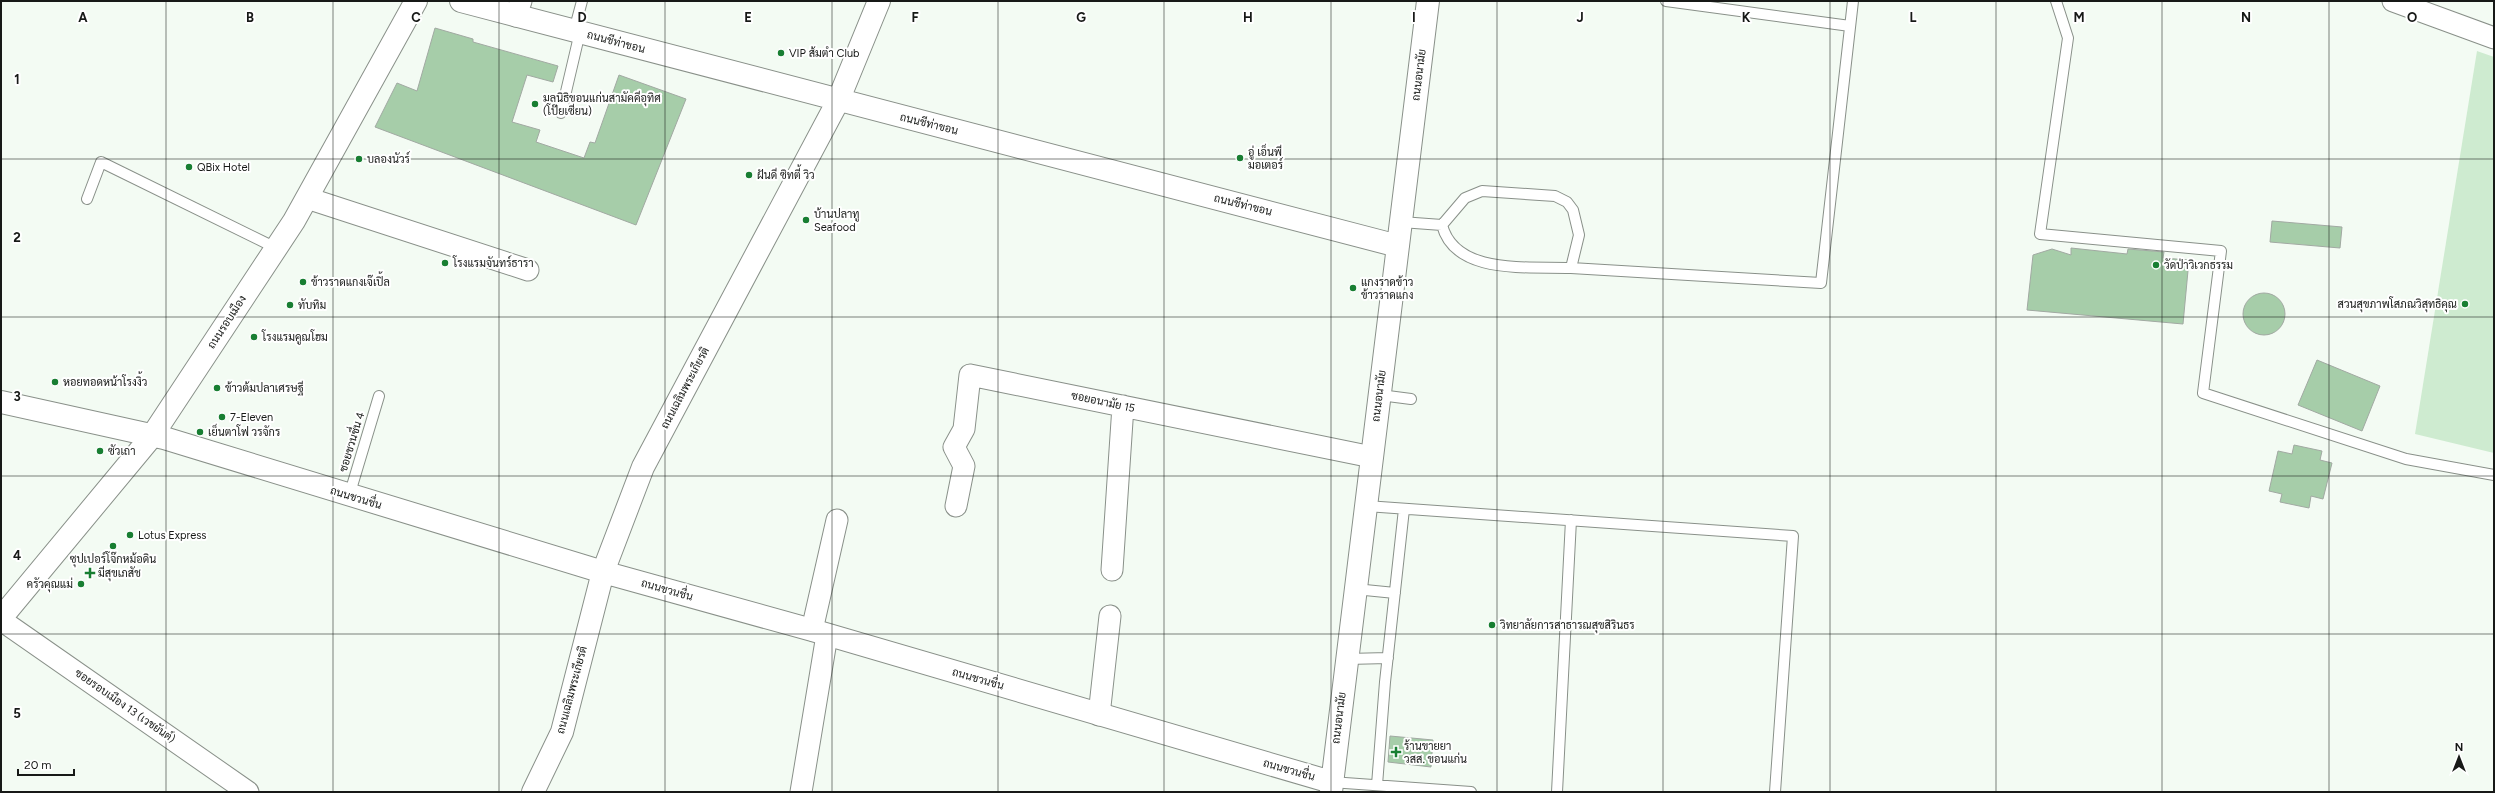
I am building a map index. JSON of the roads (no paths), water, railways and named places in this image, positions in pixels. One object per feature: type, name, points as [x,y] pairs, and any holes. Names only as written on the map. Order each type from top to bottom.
[{"type":"street","name":"ถนนรอบเมือง","points":[[1,619],[152,436],[276,248],[307,198],[416,1]]},
{"type":"street","name":"ถนนชีท่าขอน","points":[[461,1],[518,8],[577,32],[1398,246]]},
{"type":"street","name":"ถนนเฉลิมพระเกียรติ","points":[[533,792],[562,732],[603,572],[643,467],[838,101],[879,1]]},
{"type":"street","name":"ถนนอนามัย","points":[[1331,787],[1402,222],[1428,1]]},
{"type":"street","points":[[2393,1],[2494,38]]},
{"type":"street","points":[[307,198],[528,270]]},
{"type":"street","name":"ซอยอนามัย 15","points":[[956,506],[964,466],[954,447],[964,429],[970,375],[1372,457]]},
{"type":"street","name":"ถนนชวนชื่น","points":[[1,402],[152,436],[603,572],[819,632],[1100,715],[1331,787]]},
{"type":"street","points":[[1112,570],[1123,406]]},
{"type":"street","points":[[801,792],[819,632],[837,520]]},
{"type":"street","points":[[1100,715],[1110,616]]},
{"type":"street","name":"ซอยรอบเมือง 13 (เวชยันต์)","points":[[1,619],[248,792]]},
{"type":"lane","points":[[561,113],[582,1]]},
{"type":"lane","points":[[1666,1],[1850,26]]},
{"type":"lane","points":[[1442,225],[1444,235],[1456,248],[1477,262],[1821,283],[1853,1]]},
{"type":"lane","points":[[2056,1],[2068,38],[2040,234],[2221,251],[2203,393],[2406,459],[2494,475]]},
{"type":"lane","points":[[87,199],[101,162],[276,248]]},
{"type":"lane","points":[[1442,225],[1465,198],[1482,191],[1555,196],[1567,202],[1573,210],[1578,226],[1579,235],[1571,268]]},
{"type":"lane","points":[[1402,222],[1442,225]]},
{"type":"lane","points":[[1380,395],[1411,399]]},
{"type":"lane","name":"ซอยชวนชื่น 4","points":[[349,496],[379,396]]},
{"type":"lane","points":[[1366,506],[1793,536],[1775,792]]},
{"type":"lane","points":[[1377,785],[1388,658],[1404,509]]},
{"type":"lane","points":[[1557,792],[1571,520]]},
{"type":"lane","points":[[1355,589],[1395,593]]},
{"type":"lane","points":[[1346,659],[1388,658]]},
{"type":"lane","points":[[1331,787],[1377,785],[1471,792]]},
{"type":"place","name":"VIP ส้มตำ Club","points":[[781,53]]},
{"type":"place","name":"มูลนิธิขอนแก่นสามัคคีอุทิศ (โป๊ยเซียน)","points":[[535,104]]},
{"type":"place","name":"อู่ เอ็นพี มอเตอร์","points":[[1240,158]]},
{"type":"place","name":"บลองนัวร์","points":[[359,159]]},
{"type":"place","name":"QBix Hotel","points":[[189,167]]},
{"type":"place","name":"ฝันดี ซิทตี้ วิว","points":[[749,175]]},
{"type":"place","name":"บ้านปลาทู Seafood","points":[[806,220]]},
{"type":"place","name":"โรงแรมจันทร์ธารา","points":[[445,263]]},
{"type":"place","name":"วัดป่าวิเวกธรรม","points":[[2156,265]]},
{"type":"place","name":"ข้าวราดแกงเจ๊เปิ้ล","points":[[303,282]]},
{"type":"place","name":"แกงราดข้าว ข้าวราดแกง","points":[[1353,288]]},
{"type":"place","name":"สวนสุขภาพโสภณวิสุทธิคุณ","points":[[2465,304]]},
{"type":"place","name":"ทับทิม","points":[[290,305]]},
{"type":"place","name":"โรงแรมคูณโฮม","points":[[254,337]]},
{"type":"place","name":"หอยทอดหน้าโรงงิ้ว","points":[[55,382]]},
{"type":"place","name":"ข้าวต้มปลาเศรษฐี","points":[[217,388]]},
{"type":"place","name":"7-Eleven","points":[[222,417]]},
{"type":"place","name":"เย็นตาโฟ วรจักร","points":[[200,432]]},
{"type":"place","name":"ซัวเถา","points":[[100,451]]},
{"type":"place","name":"Lotus Express","points":[[130,535]]},
{"type":"place","name":"ซุปเปอร์โจ๊กหม้อดิน","points":[[113,546]]},
{"type":"place","name":"มีสุขเภสัช","points":[[90,573]]},
{"type":"place","name":"ครัวคุณแม่","points":[[81,584]]},
{"type":"place","name":"วิทยาลัยการสาธารณสุขสิรินธร","points":[[1492,625]]},
{"type":"place","name":"ร้านขายยา วสส. ขอนแก่น","points":[[1396,752]]}]
